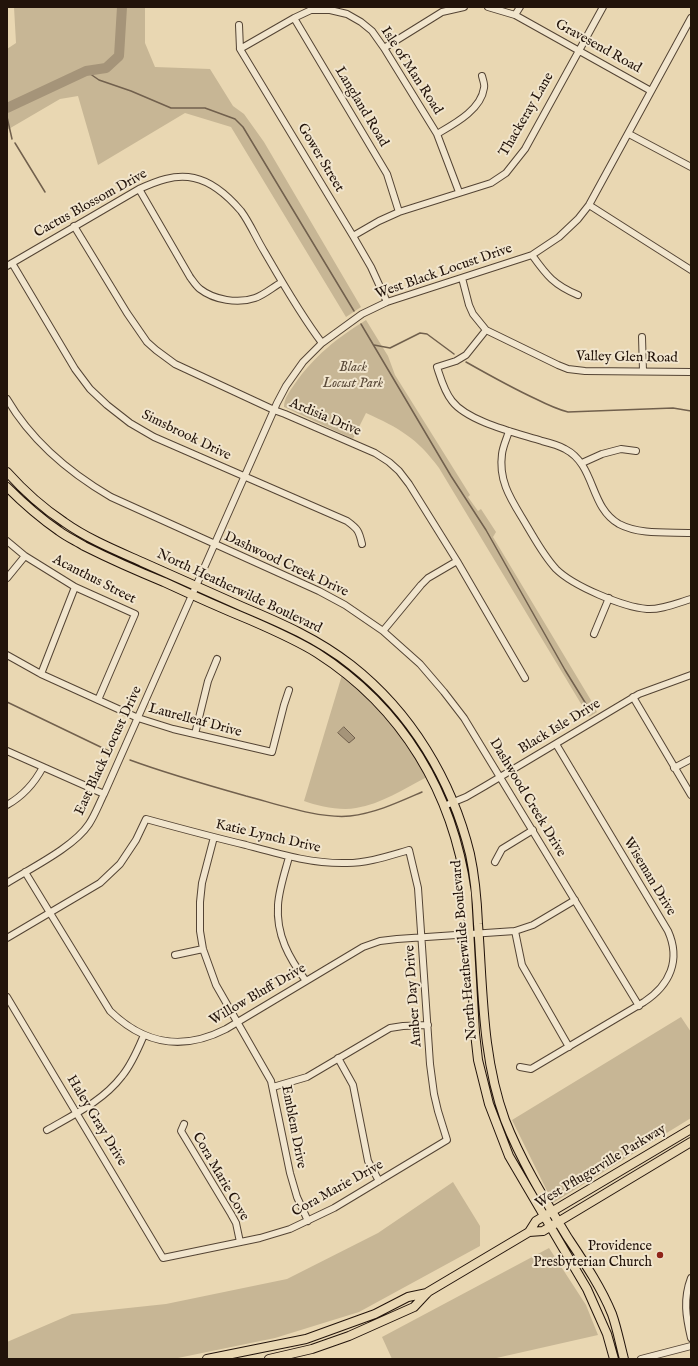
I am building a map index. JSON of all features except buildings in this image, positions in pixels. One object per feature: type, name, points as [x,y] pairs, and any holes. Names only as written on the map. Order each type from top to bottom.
[{"type":"main road","name":"North Heatherwilde Boulevard","points":[[7,472],[44,508],[66,524],[110,548],[281,623],[321,644],[352,666],[380,690],[429,752],[454,802],[470,855],[474,877],[479,933],[488,1058],[499,1101],[518,1151],[552,1212],[591,1273],[607,1304],[614,1321],[624,1359]]},
{"type":"main road","name":"North Heatherwilde Boulevard","points":[[7,488],[37,516],[60,532],[105,557],[297,642],[316,653],[346,674],[373,697],[401,731],[420,758],[429,772],[444,806],[454,835],[464,875],[467,893],[478,1060],[489,1104],[509,1156],[573,1264],[597,1308],[607,1334],[614,1359]]},
{"type":"main road","name":"West Pflugerville Parkway","points":[[529,1232],[536,1221],[691,1129]]},
{"type":"main road","name":"West Pflugerville Parkway","points":[[269,1359],[312,1349],[356,1333],[414,1307],[428,1292],[529,1232],[542,1231],[550,1227],[691,1142]]},
{"type":"main road","points":[[509,1156],[512,1154],[523,1160]]},
{"type":"main road","name":"West Pflugerville Parkway","points":[[207,1359],[306,1338],[375,1314],[408,1297],[428,1292]]},
{"type":"street","points":[[384,48],[442,12],[464,7]]},
{"type":"street","name":"Gravesend Road","points":[[488,7],[515,15],[651,91]]},
{"type":"street","points":[[515,15],[520,7]]},
{"type":"street","name":"Thackeray Lane","points":[[353,236],[379,221],[399,212],[491,183],[506,173],[525,149],[578,50],[603,7]]},
{"type":"street","name":"Isle of Man Road","points":[[240,49],[311,10],[330,10],[346,14],[361,22],[372,31],[384,48],[437,134],[459,192]]},
{"type":"street","name":"Langland Road","points":[[294,18],[387,174],[399,212]]},
{"type":"street","name":"West Black Locust Drive","points":[[192,595],[274,410],[286,386],[303,362],[322,343],[362,314],[387,302],[532,255],[559,237],[578,219],[589,205],[691,18]]},
{"type":"street","name":"Gower Street","points":[[239,25],[240,49],[353,236],[371,267],[387,302]]},
{"type":"street","points":[[437,134],[457,123],[471,111],[483,92],[484,87],[482,76]]},
{"type":"street","points":[[629,134],[691,167]]},
{"type":"street","name":"Cactus Blossom Drive","points":[[9,264],[139,188],[159,180],[177,177],[195,178],[224,193],[242,212],[306,322],[322,343]]},
{"type":"street","points":[[139,188],[190,277],[200,289],[215,297],[228,301],[242,300],[255,298],[282,282]]},
{"type":"street","points":[[589,205],[691,270]]},
{"type":"street","name":"Ardisia Drive","points":[[74,226],[127,313],[147,342],[166,359],[274,410],[375,453],[399,471],[409,484],[457,561],[525,678]]},
{"type":"street","points":[[532,255],[552,281],[566,290],[578,295]]},
{"type":"street","name":"Simsbrook Drive","points":[[9,264],[75,369],[90,388],[107,405],[130,423],[154,437],[347,521],[360,533],[362,544]]},
{"type":"street","name":"Valley Glen Road","points":[[462,278],[473,314],[486,330],[568,369],[585,371],[691,372]]},
{"type":"street","points":[[486,330],[466,355],[456,361],[437,367],[443,385],[452,401],[472,417],[509,431],[566,449],[582,463],[589,476],[597,498],[608,516],[618,524],[642,531],[691,533]]},
{"type":"street","points":[[642,336],[643,371]]},
{"type":"street","name":"Dashwood Creek Drive","points":[[7,398],[31,431],[74,473],[111,497],[319,590],[345,605],[383,631],[420,664],[464,718],[639,1006]]},
{"type":"street","points":[[509,431],[502,453],[501,471],[503,483],[510,498],[547,558],[556,569],[584,588],[634,607],[647,609],[661,608],[691,600]]},
{"type":"street","points":[[582,463],[602,454],[621,449],[636,451]]},
{"type":"street","points":[[7,488],[15,481]]},
{"type":"street","name":"Acanthus Street","points":[[7,541],[25,556],[75,587],[135,614],[98,700]]},
{"type":"street","points":[[7,578],[25,556]]},
{"type":"street","points":[[383,631],[428,578],[457,561]]},
{"type":"street","points":[[41,674],[75,587]]},
{"type":"street","name":"East Black Locust Drive","points":[[7,883],[65,847],[78,837],[89,824],[104,794],[192,595]]},
{"type":"street","points":[[594,634],[609,598]]},
{"type":"street","name":"Laurelleaf Drive","points":[[7,655],[41,674],[138,718],[173,729],[272,752],[284,705],[290,690]]},
{"type":"street","points":[[195,734],[208,681],[217,659]]},
{"type":"street","name":"Black Isle Drive","points":[[444,806],[501,777],[632,698],[653,688],[691,675]]},
{"type":"street","points":[[632,698],[691,795]]},
{"type":"street","name":"Wiseman Drive","points":[[520,1066],[531,1069],[639,1006],[657,993],[668,977],[673,962],[674,952],[671,939],[556,744]]},
{"type":"street","points":[[7,751],[104,794]]},
{"type":"street","points":[[674,768],[691,759]]},
{"type":"street","points":[[7,805],[27,790],[42,767]]},
{"type":"street","name":"Katie Lynch Drive","points":[[51,912],[100,883],[111,873],[129,852],[146,819],[289,857],[317,862],[348,863],[379,859],[409,850]]},
{"type":"street","points":[[495,862],[502,849],[533,830]]},
{"type":"street","name":"Emblem Drive","points":[[214,837],[202,883],[200,898],[200,931],[203,949],[216,985],[263,1065],[273,1087],[290,1173],[297,1197],[308,1221]]},
{"type":"street","name":"Amber Day Drive","points":[[409,850],[418,888],[430,1064],[439,1117],[447,1140]]},
{"type":"street","points":[[289,857],[278,905],[278,920],[286,951],[306,981]]},
{"type":"street","name":"Willow Bluff Drive","points":[[25,872],[51,912],[110,1011],[122,1022],[144,1035],[164,1041],[180,1042],[196,1041],[212,1036],[363,947],[380,942],[422,937],[515,931],[533,925],[575,900]]},
{"type":"street","points":[[7,938],[51,912]]},
{"type":"street","points":[[515,931],[522,965],[569,1047]]},
{"type":"street","points":[[174,954],[203,949]]},
{"type":"street","name":"Haley Gray Drive","points":[[7,997],[163,1258]]},
{"type":"street","points":[[273,1087],[307,1077],[390,1028],[428,1025]]},
{"type":"street","points":[[47,1130],[98,1100],[116,1084],[127,1070],[144,1035]]},
{"type":"street","points":[[338,1058],[353,1085],[368,1160],[379,1181]]},
{"type":"street","name":"Cora Marie Cove","points":[[184,1124],[181,1131],[236,1223],[240,1242]]},
{"type":"street","name":"Cora Marie Drive","points":[[163,1258],[270,1236],[308,1221],[334,1208],[447,1140]]},
{"type":"street","points":[[691,1278],[685,1298],[691,1338]]},
{"type":"street","points":[[597,1308],[607,1304]]},
{"type":"street","points":[[641,1359],[691,1346]]},
{"type":"green space","points":[[14,7],[145,7],[145,43],[155,67],[210,69],[233,106],[244,114],[264,142],[361,307],[346,317],[231,127],[185,113],[98,165],[78,96],[60,99],[7,130],[7,49],[16,43]]},
{"type":"green space","name":"Black Locust Park","points":[[366,320],[388,356],[395,375],[470,495],[468,497],[478,511],[481,509],[496,532],[493,537],[592,702],[597,712],[589,717],[439,468],[423,449],[415,441],[398,429],[366,413],[353,439],[284,407],[289,393],[318,356],[345,334]]},
{"type":"green space","points":[[342,675],[393,725],[407,744],[427,777],[383,800],[350,809],[329,808],[304,801]]},
{"type":"green space","points":[[681,1017],[691,1032],[691,1118],[553,1203],[512,1120]]},
{"type":"green space","points":[[453,1182],[480,1226],[480,1246],[359,1312],[275,1338],[173,1359],[7,1359],[7,1342],[72,1314],[166,1304],[287,1279],[378,1233]]},
{"type":"green space","points":[[549,1248],[586,1305],[598,1335],[492,1359],[392,1359],[382,1337]]},
{"type":"shaded area","points":[[344,727],[355,738],[349,743],[338,733]]},
{"type":"waterway","points":[[7,108],[86,71],[106,68],[119,56],[122,7]]},
{"type":"waterway","points":[[86,71],[99,80],[131,91],[171,108],[205,108],[235,119],[243,127],[354,311]]},
{"type":"waterway","points":[[7,117],[12,139]]},
{"type":"waterway","points":[[15,143],[45,192]]},
{"type":"waterway","points":[[361,324],[451,476],[486,530],[565,670],[591,712]]},
{"type":"waterway","points":[[374,345],[390,348],[420,333],[427,334],[454,354]]},
{"type":"waterway","points":[[466,362],[527,395],[568,412],[673,408],[691,411]]},
{"type":"waterway","points":[[7,702],[111,752]]},
{"type":"waterway","points":[[130,760],[173,775],[231,792],[298,810],[325,815],[360,815],[387,807],[422,792]]},
{"type":"place","name":"Providence Presbyterian Church","points":[[660,1255]]}]
